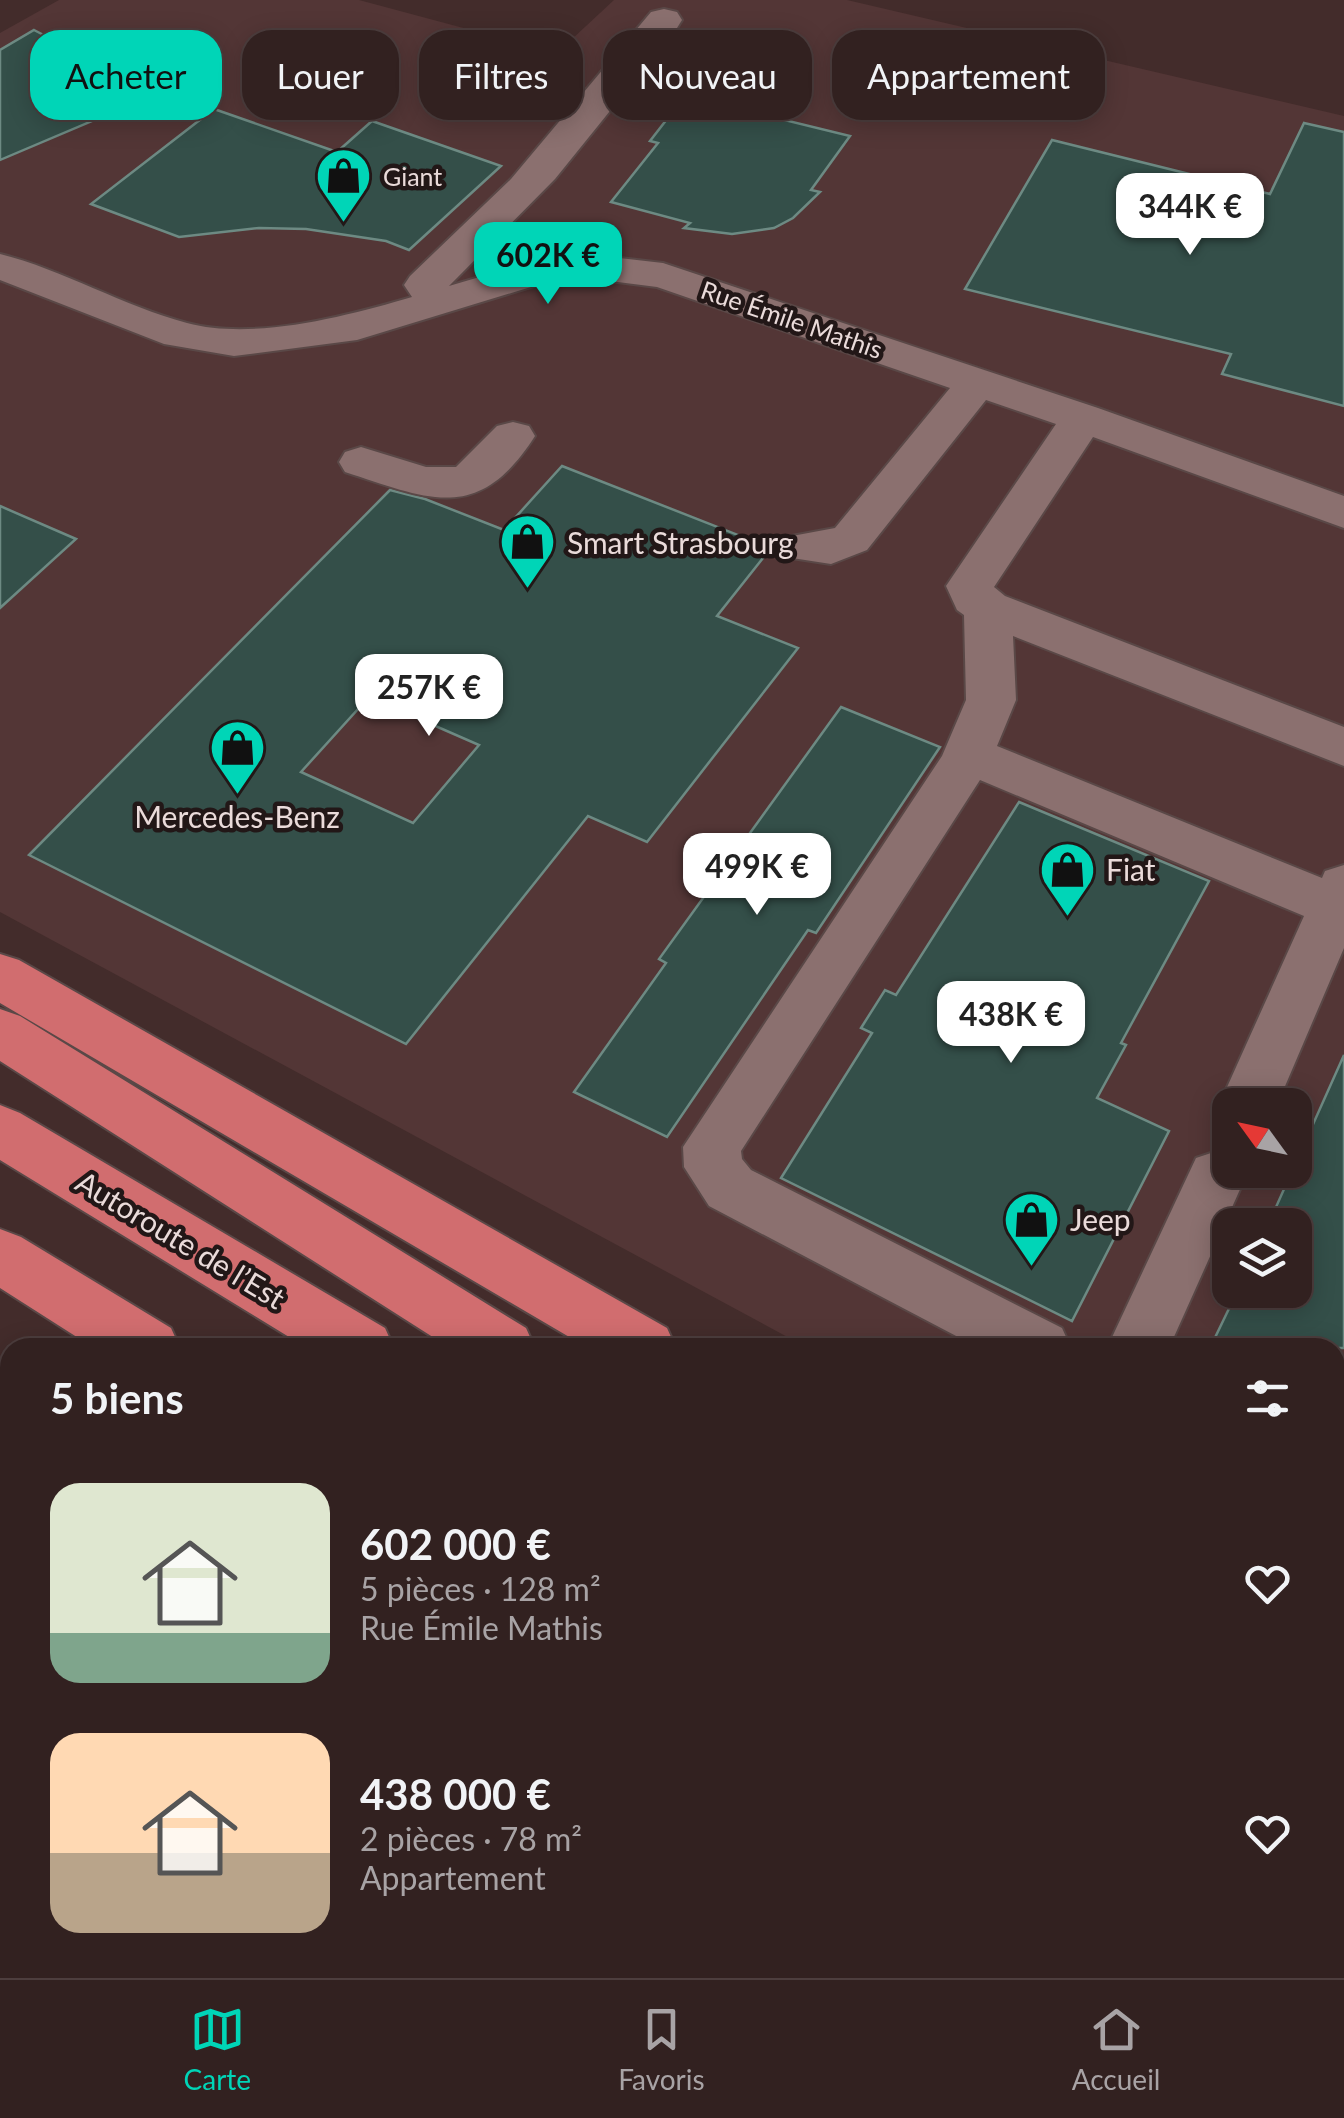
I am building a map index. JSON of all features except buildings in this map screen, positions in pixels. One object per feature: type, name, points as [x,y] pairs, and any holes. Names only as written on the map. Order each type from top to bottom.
[{"type":"highway","points":[[0,976],[628,1338]]},
{"type":"highway","points":[[0,1032],[488,1338]]},
{"type":"highway","name":"Autoroute de l’Est","points":[[0,1130],[346,1338]]},
{"type":"highway","points":[[0,1256],[133,1338]]},
{"type":"street","points":[[438,304],[425,285],[470,247],[556,154],[638,47],[664,20]]},
{"type":"street","name":"Rue Émile Mathis","points":[[0,266],[178,335],[204,341],[266,342],[357,327],[540,272],[602,268],[662,275],[1100,424],[1344,513]]},
{"type":"street","points":[[808,548],[831,548],[851,540],[978,382]]},
{"type":"street","points":[[1100,424],[970,586],[974,598],[988,608],[1344,747]]},
{"type":"street","points":[[361,462],[424,482],[467,482],[512,436]]},
{"type":"street","points":[[988,608],[991,700],[967,754],[712,1147],[713,1167],[730,1188],[1021,1338]]},
{"type":"street","points":[[967,754],[1340,896],[1255,1088]]},
{"type":"street","points":[[1143,1338],[1212,1185]]},
{"type":"shaded area","points":[[59,0],[359,0],[471,30],[419,30],[419,120],[583,120],[582,30],[614,0],[847,0],[976,30],[832,30],[832,120],[1105,120],[1105,60],[1344,116],[1344,1338],[789,1338],[0,912],[0,33]]},
{"type":"place","name":"Giant","points":[[344,225]]},
{"type":"place","name":"Smart Strasbourg","points":[[528,591]]},
{"type":"place","name":"Mercedes-Benz","points":[[237,797]]},
{"type":"place","name":"Fiat","points":[[1067,918]]},
{"type":"place","name":"Jeep","points":[[1031,1268]]}]
